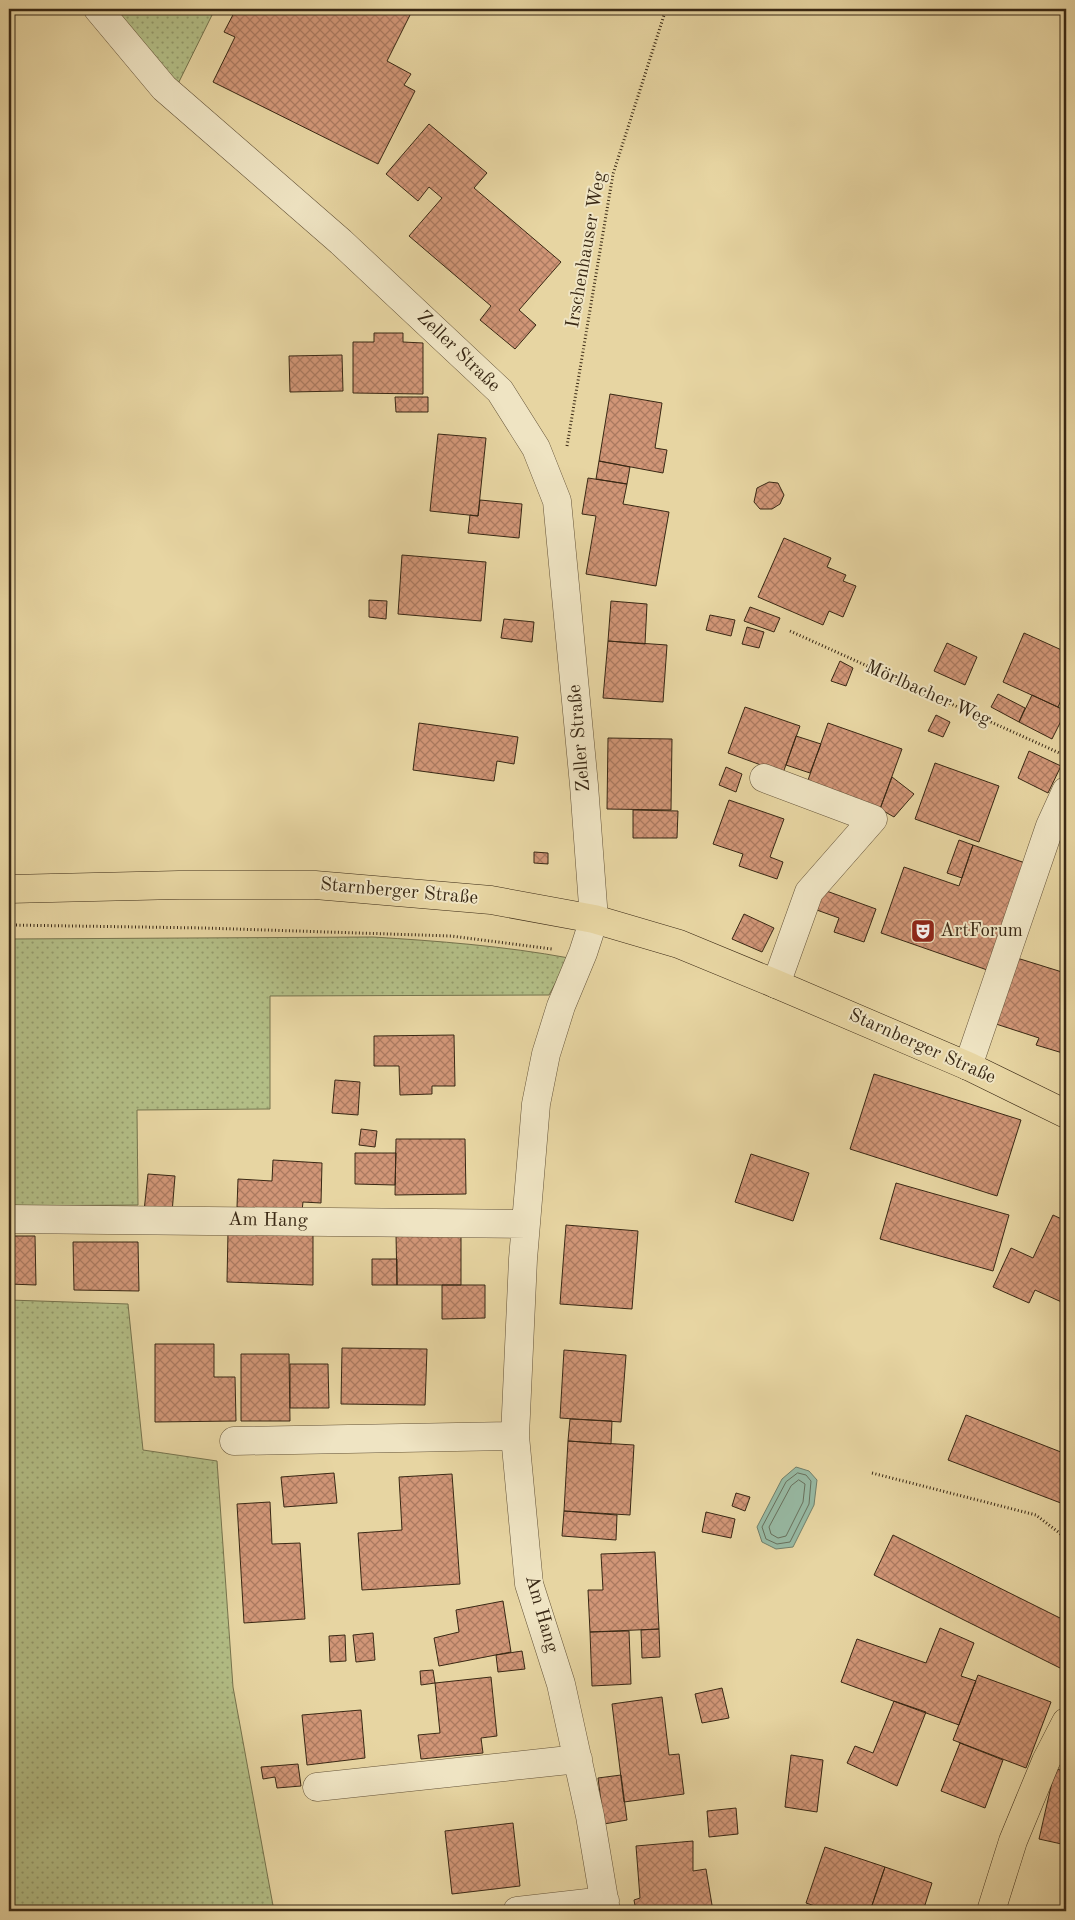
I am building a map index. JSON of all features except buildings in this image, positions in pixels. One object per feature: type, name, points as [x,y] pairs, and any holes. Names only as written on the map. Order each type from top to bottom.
[{"type":"main road","name":"Starnberger Straße","points":[[9,890],[170,885],[315,885],[491,900],[594,919],[679,944],[776,984],[968,1066],[1066,1114]]},
{"type":"main road","points":[[991,1911],[1013,1841],[1046,1761],[1066,1722]]},
{"type":"street","name":"Zeller Straße","points":[[98,9],[164,88],[341,242],[500,391],[536,448],[557,501],[584,786],[594,919]]},
{"type":"street","points":[[764,778],[873,819],[809,892],[776,984]]},
{"type":"street","points":[[968,1066],[1050,826],[1066,791]]},
{"type":"street","name":"Am Hang","points":[[517,1911],[606,1906],[578,1760],[561,1684],[529,1584],[515,1436],[526,1224],[536,1104],[544,1063],[561,1006],[583,953],[594,919]]},
{"type":"street","name":"Am Hang","points":[[9,1219],[526,1224]]},
{"type":"street","points":[[234,1441],[515,1436]]},
{"type":"street","points":[[317,1787],[578,1760]]},
{"type":"path","name":"Irschenhauser Weg","points":[[566,452],[613,174],[666,9]]},
{"type":"path","name":"Mörlbacher Weg","points":[[790,631],[1066,756]]},
{"type":"path","points":[[9,926],[204,928],[451,936],[583,953]]},
{"type":"path","points":[[872,1473],[1036,1515],[1066,1538]]},
{"type":"green space","points":[[99,9],[215,9],[170,100]]},
{"type":"green space","points":[[373,937],[471,944],[569,958],[549,995],[270,996],[270,1109],[137,1110],[138,1205],[9,1206],[9,939]]},
{"type":"green space","points":[[9,1300],[128,1304],[143,1450],[217,1461],[233,1687],[274,1911],[9,1911]]},
{"type":"water","points":[[796,1467],[809,1471],[817,1480],[814,1505],[793,1547],[776,1549],[762,1542],[757,1527],[782,1479]]},
{"type":"place","name":"ArtForum","points":[[923,931]]}]
